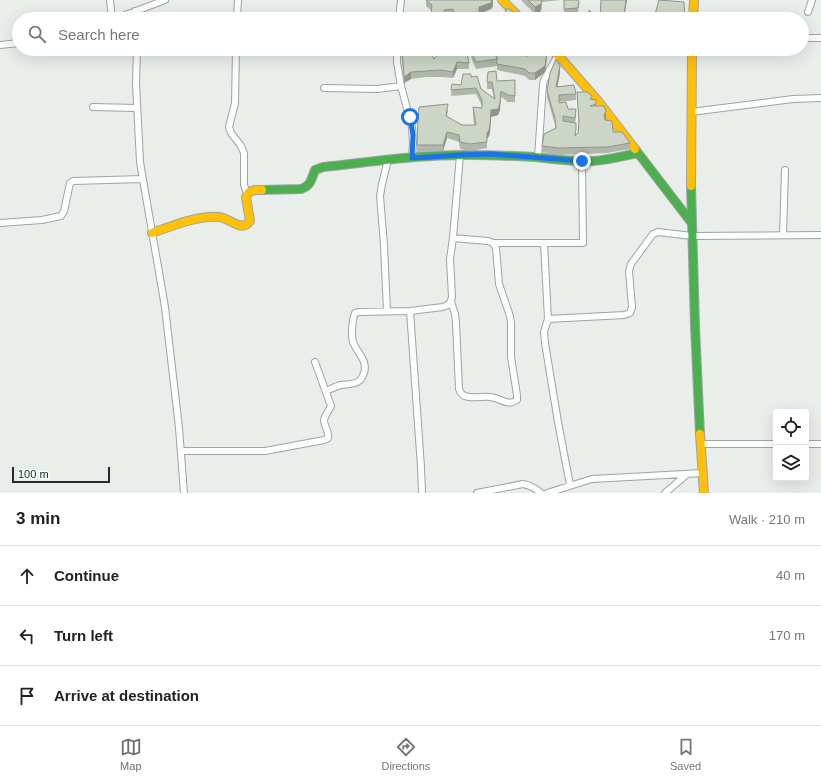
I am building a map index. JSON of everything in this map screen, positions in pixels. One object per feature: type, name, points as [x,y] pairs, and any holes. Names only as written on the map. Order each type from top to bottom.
[{"type":"main road","points":[[502,0],[514,12]]},
{"type":"main road","points":[[693,12],[694,0]]},
{"type":"main road","points":[[559,56],[598,101],[692,222]]},
{"type":"main road","points":[[692,56],[692,236],[700,444],[704,493]]},
{"type":"main road","points":[[152,233],[191,221],[213,217],[226,218],[238,225],[246,226],[250,221],[246,200],[247,193],[255,190],[304,189],[310,186],[314,172],[317,168],[388,160],[460,155],[491,154],[582,161],[602,160],[638,153]]},
{"type":"street","points":[[110,0],[111,12]]},
{"type":"street","points":[[135,11],[165,0]]},
{"type":"street","points":[[237,12],[238,0]]},
{"type":"street","points":[[400,12],[401,0]]},
{"type":"street","points":[[808,12],[812,0]]},
{"type":"street","points":[[809,38],[821,38]]},
{"type":"street","points":[[0,45],[12,44]]},
{"type":"street","points":[[137,56],[136,83],[140,162],[165,306],[178,420],[184,493]]},
{"type":"street","points":[[236,56],[235,102],[229,127],[244,153],[244,185],[247,193]]},
{"type":"street","points":[[397,56],[401,86],[412,127],[412,158]]},
{"type":"street","points":[[538,157],[543,85],[544,80],[557,56]]},
{"type":"street","points":[[324,88],[377,89],[401,86]]},
{"type":"street","points":[[691,112],[793,99],[821,98]]},
{"type":"street","points":[[93,107],[137,108]]},
{"type":"street","points":[[460,155],[450,259],[451,302],[456,323],[459,389],[462,394],[467,397],[490,397],[512,403],[517,400],[517,395],[511,356],[511,323],[499,284],[496,248],[493,243]]},
{"type":"street","points":[[386,311],[384,245],[380,196],[388,160]]},
{"type":"street","points":[[453,238],[488,241],[493,243],[583,242],[582,161]]},
{"type":"street","points":[[783,235],[785,170]]},
{"type":"street","points":[[0,223],[42,220],[61,216],[64,211],[70,183],[73,181],[143,179]]},
{"type":"street","points":[[548,319],[624,315],[630,313],[632,307],[629,271],[631,264],[653,234],[658,232],[692,236],[821,235]]},
{"type":"street","points":[[544,243],[548,319],[544,332],[545,344],[570,485]]},
{"type":"street","points":[[326,391],[342,384],[355,384],[361,380],[364,374],[364,361],[353,342],[352,336],[353,318],[355,314],[359,312],[410,311],[443,307],[447,306],[451,302]]},
{"type":"street","points":[[410,311],[422,493]]},
{"type":"street","points":[[181,451],[264,451],[328,438],[329,434],[324,422],[325,416],[330,410],[331,406],[315,362]]},
{"type":"street","points":[[700,444],[773,444]]},
{"type":"street","points":[[809,444],[821,444]]},
{"type":"street","points":[[547,493],[592,479],[703,473]]},
{"type":"street","points":[[665,493],[686,475]]},
{"type":"street","points":[[477,493],[523,484],[528,484],[541,493]]},
{"type":"building","points":[[426,0],[492,0],[491,3],[479,7],[479,12],[454,12],[453,9],[444,10],[444,12],[431,12],[432,5]]},
{"type":"building","points":[[528,0],[542,0],[541,4],[535,7]]},
{"type":"building","points":[[564,0],[578,0],[578,8],[564,9]]},
{"type":"building","points":[[601,0],[626,0],[624,12],[600,12]]},
{"type":"building","points":[[659,0],[684,2],[685,12],[656,12]]},
{"type":"building","points":[[507,8],[514,12],[505,12]]},
{"type":"building","points":[[402,56],[433,56],[434,59],[437,56],[468,56],[469,63],[457,62],[453,72],[441,70],[411,72],[404,77]]},
{"type":"building","points":[[473,56],[496,56],[497,59],[476,62]]},
{"type":"building","points":[[497,56],[547,56],[545,66],[535,73],[529,73],[525,69],[497,64]]},
{"type":"building","points":[[556,59],[560,66],[556,87],[574,85],[576,94],[559,95],[559,103],[566,102],[568,109],[576,109],[575,118],[563,116],[563,121],[576,123],[575,136],[578,133],[579,122],[577,92],[587,92],[592,96],[590,99],[596,100],[596,104],[590,106],[604,106],[606,111],[604,115],[605,120],[612,121],[613,132],[622,132],[630,143],[607,147],[558,148],[542,146],[544,134],[556,128],[555,118],[547,91],[550,73]]},
{"type":"building","points":[[496,71],[497,81],[515,80],[515,96],[508,95],[501,91],[498,109],[491,110],[487,142],[470,144],[460,142],[459,135],[447,132],[443,145],[417,145],[419,107],[448,104],[446,116],[462,125],[476,125],[473,107],[482,108],[482,100],[476,88],[451,90],[452,84],[461,85],[463,74],[471,74],[471,77],[477,76],[481,89],[495,99],[492,82],[487,82],[488,72]]},
{"type":"traffic: fast","points":[[635,149],[691,222]]},
{"type":"traffic: fast","points":[[262,190],[301,189],[309,184],[315,170],[323,167],[397,159],[453,155],[480,155],[593,161],[638,153]]},
{"type":"traffic: fast","points":[[691,186],[700,434]]},
{"type":"traffic: slow","points":[[502,0],[514,12]]},
{"type":"traffic: slow","points":[[693,12],[694,0]]},
{"type":"traffic: slow","points":[[559,56],[598,101],[635,149]]},
{"type":"traffic: slow","points":[[691,186],[692,56]]},
{"type":"traffic: slow","points":[[152,233],[185,222],[211,217],[223,218],[243,226],[250,221],[246,197],[249,192],[262,190]]},
{"type":"traffic: slow","points":[[700,434],[704,493]]},
{"type":"route","points":[[410,117],[413,135],[412,158],[491,154],[582,161]]}]
